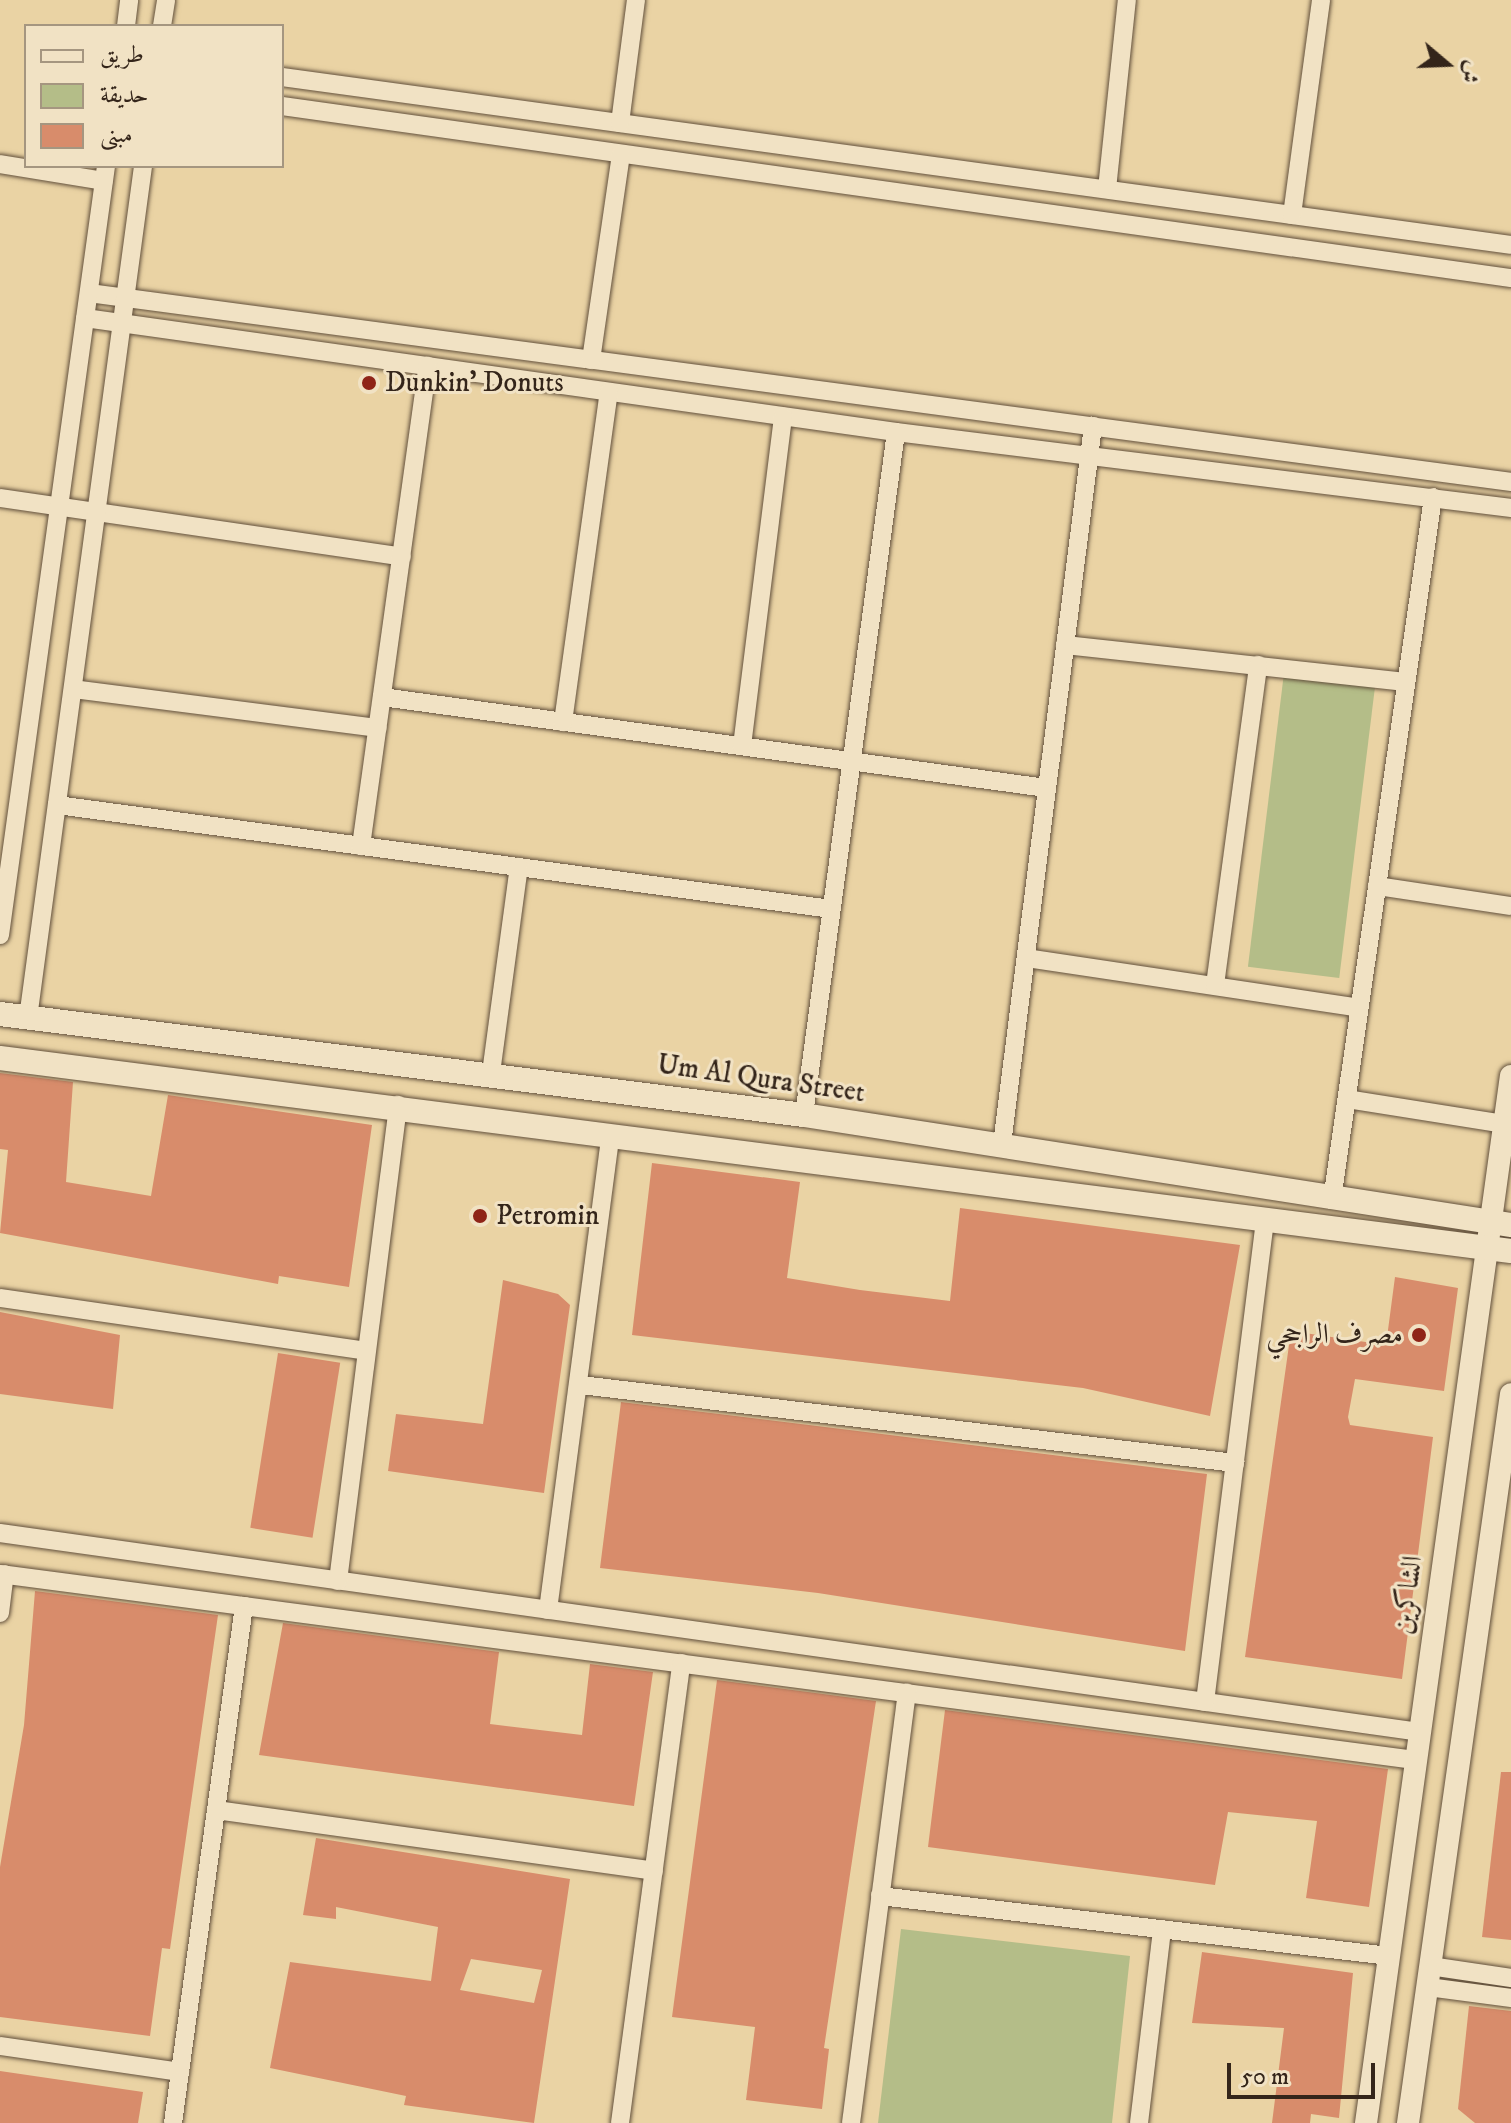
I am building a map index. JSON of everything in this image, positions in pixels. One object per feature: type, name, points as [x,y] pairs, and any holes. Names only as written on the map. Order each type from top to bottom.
[{"type":"main road","name":"Um Al Qura Street","points":[[0,1014],[491,1073],[804,1115],[1002,1144],[1332,1200],[1501,1223]]},
{"type":"main road","points":[[242,1086],[247,1044]]},
{"type":"main road","points":[[0,1058],[398,1105],[1265,1223],[1511,1251]]},
{"type":"street","points":[[126,24],[129,0]]},
{"type":"street","points":[[162,24],[166,0]]},
{"type":"street","points":[[620,123],[636,0]]},
{"type":"street","points":[[1107,189],[1127,0]]},
{"type":"street","points":[[1292,215],[1321,0]]},
{"type":"street","points":[[284,77],[1511,245]]},
{"type":"street","points":[[284,106],[1511,278]]},
{"type":"street","points":[[524,140],[525,110]]},
{"type":"street","points":[[591,360],[621,154]]},
{"type":"street","points":[[0,164],[24,166]]},
{"type":"street","points":[[0,935],[105,173],[47,168]]},
{"type":"street","points":[[28,1018],[143,168]]},
{"type":"street","points":[[89,293],[1511,482]]},
{"type":"street","points":[[85,318],[783,417],[1511,508]]},
{"type":"street","points":[[361,846],[428,366]]},
{"type":"street","points":[[563,722],[609,392]]},
{"type":"street","points":[[742,746],[783,417]]},
{"type":"street","points":[[1002,1144],[1093,426]]},
{"type":"street","points":[[804,1115],[896,432]]},
{"type":"street","points":[[1332,1200],[1433,497]]},
{"type":"street","points":[[0,498],[402,557]]},
{"type":"street","points":[[1065,645],[1406,682]]},
{"type":"street","points":[[1215,985],[1258,665]]},
{"type":"street","points":[[73,689],[378,728]]},
{"type":"street","points":[[382,697],[1046,788]]},
{"type":"street","points":[[57,805],[831,909]]},
{"type":"street","points":[[491,1073],[519,867]]},
{"type":"street","points":[[1377,886],[1511,906]]},
{"type":"street","points":[[1026,958],[1359,1008]]},
{"type":"street","name":"الشاكرين","points":[[1366,2123],[1486,1248],[1501,1223],[1504,1124],[1511,1076]]},
{"type":"street","points":[[1347,1099],[1504,1124]]},
{"type":"street","points":[[338,1581],[398,1105]]},
{"type":"street","points":[[548,1610],[581,1385],[611,1134]]},
{"type":"street","points":[[1205,1702],[1265,1223]]},
{"type":"street","points":[[0,1298],[366,1351]]},
{"type":"street","points":[[581,1385],[1235,1463]]},
{"type":"street","points":[[1408,2123],[1511,1394]]},
{"type":"street","points":[[0,1533],[1419,1732]]},
{"type":"street","points":[[0,1613],[2,1574],[1415,1760]]},
{"type":"street","points":[[173,2123],[244,1606]]},
{"type":"street","points":[[620,2123],[681,1663]]},
{"type":"street","points":[[851,2123],[907,1693]]},
{"type":"street","points":[[216,1810],[654,1871]]},
{"type":"street","points":[[880,1896],[1389,1956]]},
{"type":"street","points":[[1139,2123],[1162,1929]]},
{"type":"street","points":[[1429,1977],[1511,1978]]},
{"type":"street","points":[[1429,1977],[1511,1998]]},
{"type":"street","points":[[0,2046],[180,2072]]},
{"type":"green space","points":[[1284,673],[1375,684],[1339,978],[1248,967]]},
{"type":"green space","points":[[901,1929],[1130,1956],[1112,2123],[878,2123]]},
{"type":"building","points":[[0,1073],[73,1082],[66,1182],[151,1196],[168,1095],[372,1125],[349,1287],[279,1276],[278,1284],[0,1233],[8,1150],[0,1149]]},
{"type":"building","points":[[652,1163],[800,1182],[787,1278],[860,1290],[950,1301],[960,1208],[1240,1245],[1210,1416],[1083,1388],[632,1335]]},
{"type":"building","points":[[1395,1277],[1458,1288],[1444,1391],[1355,1379],[1348,1417],[1350,1425],[1433,1437],[1402,1679],[1245,1657],[1291,1331],[1386,1345]]},
{"type":"building","points":[[503,1280],[558,1294],[570,1305],[544,1493],[388,1471],[396,1414],[483,1424]]},
{"type":"building","points":[[0,1312],[120,1335],[113,1409],[0,1394]]},
{"type":"building","points":[[278,1353],[340,1363],[313,1538],[250,1528]]},
{"type":"building","points":[[621,1402],[1207,1474],[1185,1651],[818,1593],[600,1568]]},
{"type":"building","points":[[35,1591],[218,1615],[170,1949],[162,1948],[150,2036],[0,2017],[0,1867],[24,1725]]},
{"type":"building","points":[[283,1623],[499,1652],[490,1724],[582,1735],[590,1664],[653,1672],[634,1806],[259,1755]]},
{"type":"building","points":[[717,1680],[876,1701],[824,2048],[829,2049],[822,2109],[746,2100],[755,2027],[672,2017]]},
{"type":"building","points":[[945,1710],[1388,1769],[1369,1907],[1306,1898],[1317,1821],[1228,1812],[1215,1885],[928,1847]]},
{"type":"building","points":[[1501,1772],[1511,1772],[1511,1940],[1482,1937]]},
{"type":"building","points":[[316,1838],[570,1879],[534,2123],[404,2105],[406,2096],[270,2068],[290,1962],[431,1981],[438,1927],[336,1907],[336,1919],[303,1915]],"holes":[[[471,1959],[542,1970],[534,2003],[460,1990]]]},
{"type":"building","points":[[1202,1952],[1353,1973],[1339,2118],[1311,2114],[1310,2123],[1272,2123],[1284,2028],[1192,2023]]},
{"type":"building","points":[[1469,2006],[1511,2011],[1511,2123],[1475,2123],[1458,2109]]},
{"type":"building","points":[[0,2071],[143,2092],[138,2123],[0,2123]]},
{"type":"place","name":"Dunkin' Donuts","points":[[369,383]]},
{"type":"place","name":"Petromin","points":[[480,1216]]},
{"type":"place","name":"مصرف الراجحي","points":[[1419,1335]]}]
